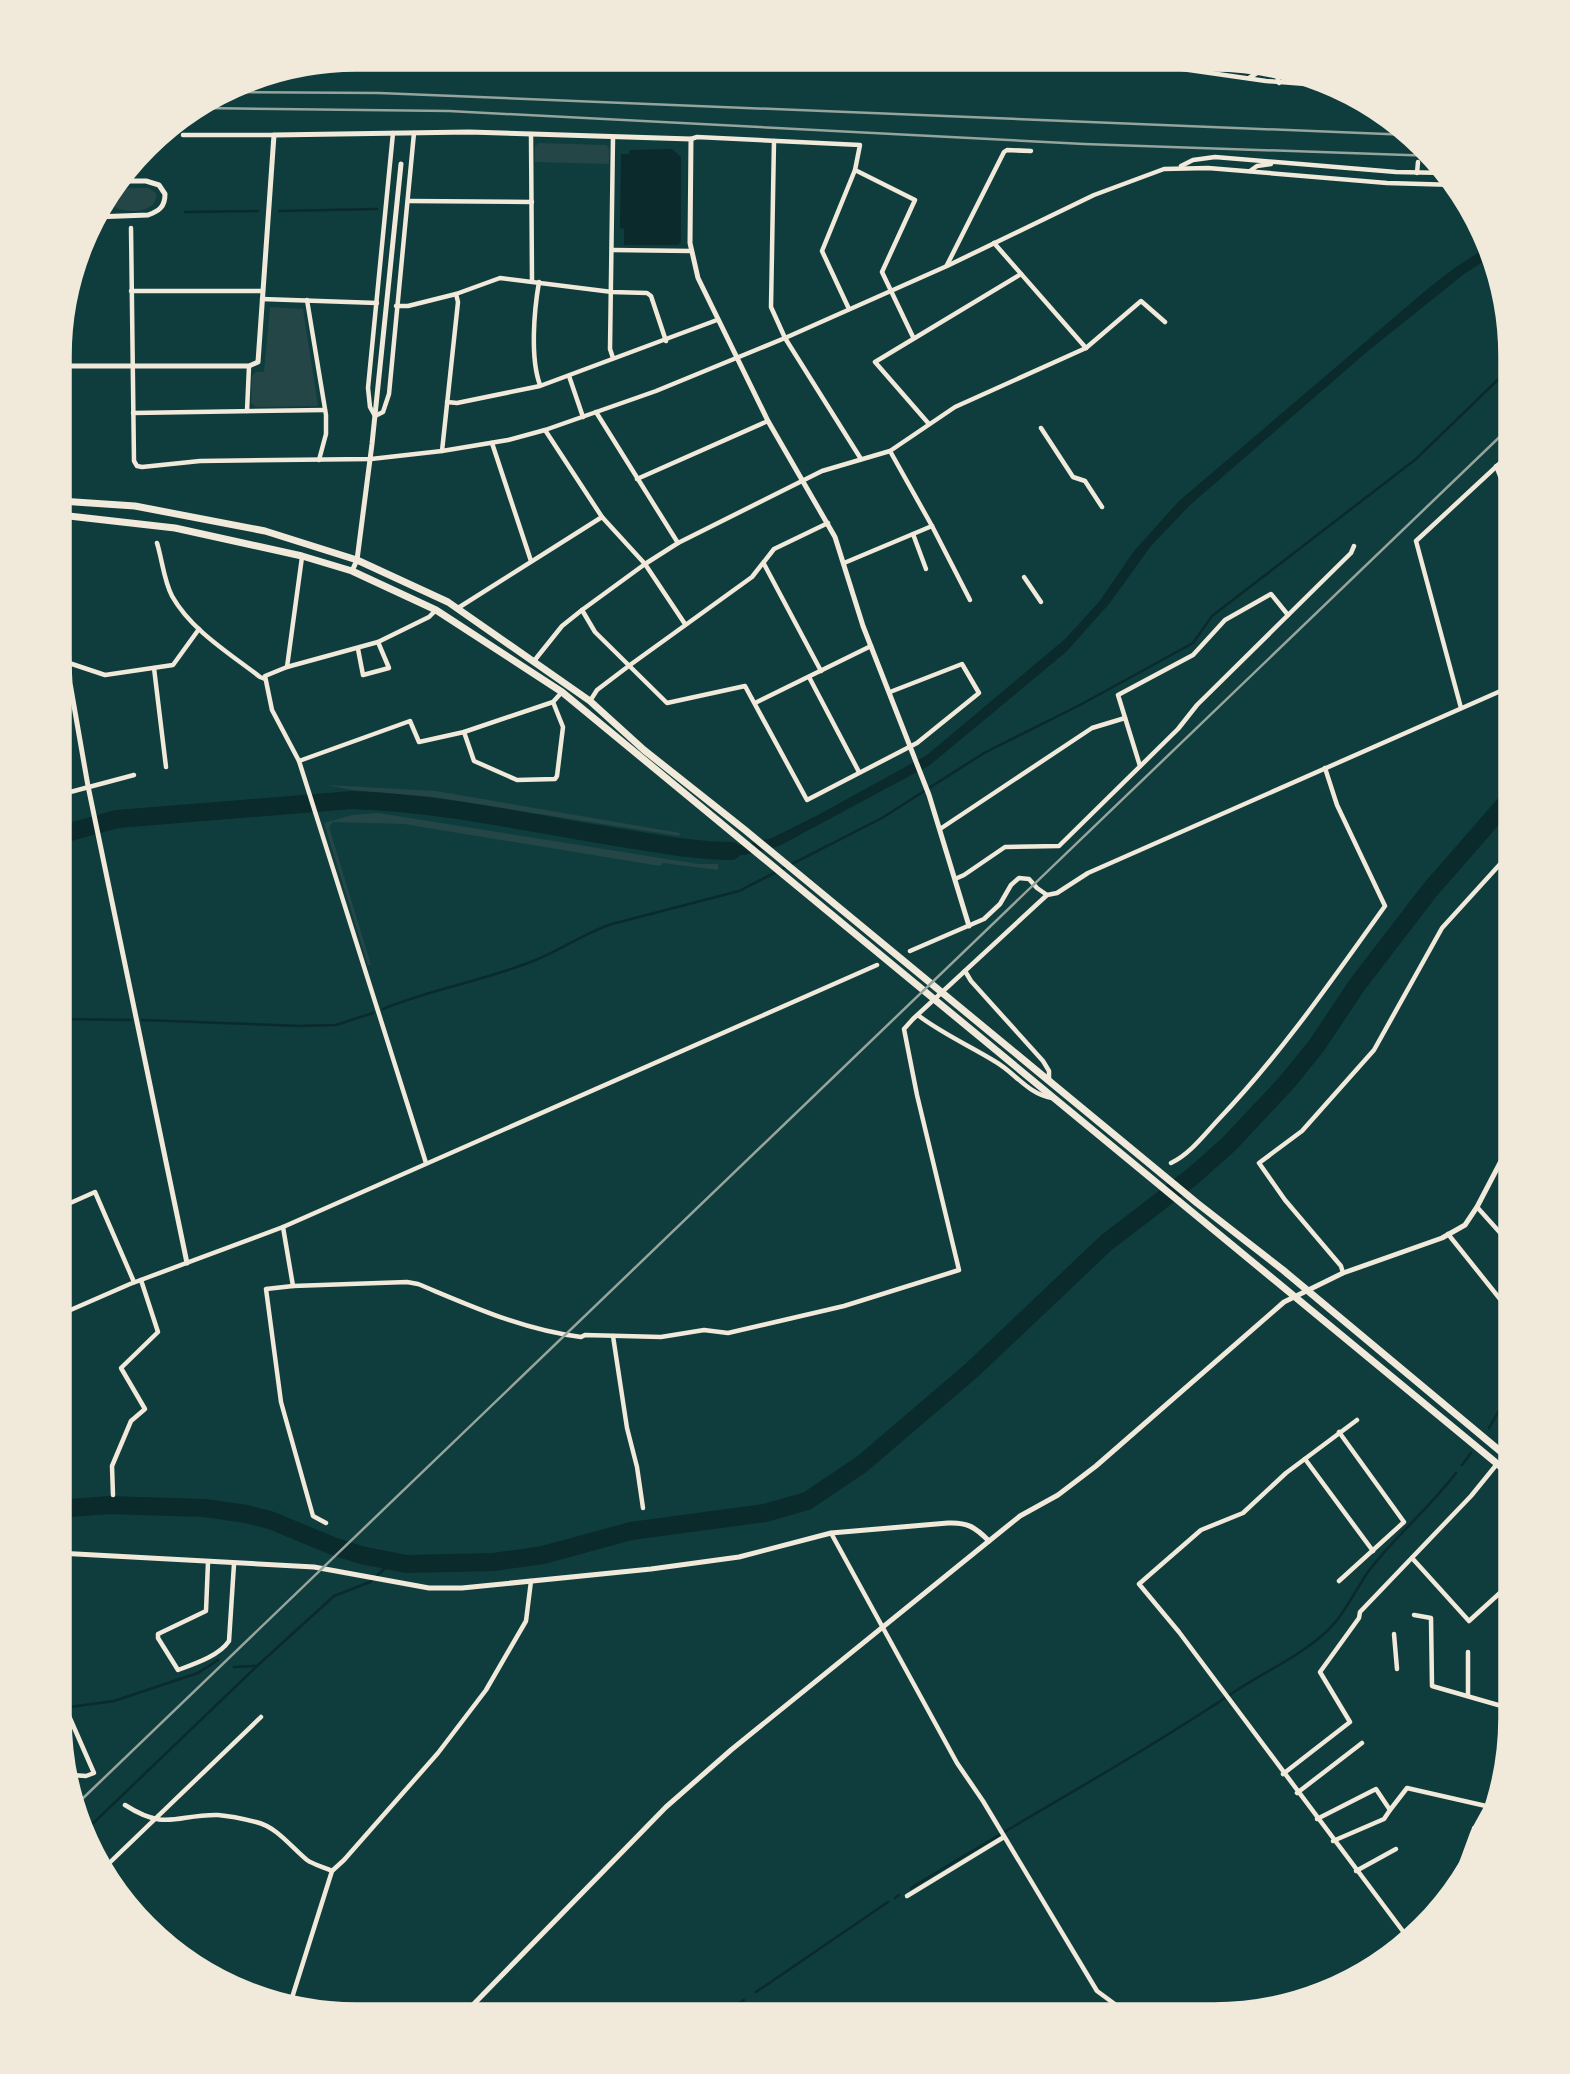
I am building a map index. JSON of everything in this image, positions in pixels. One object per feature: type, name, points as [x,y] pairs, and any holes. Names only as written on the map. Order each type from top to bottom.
[{"type":"main road","points":[[70,502],[135,506],[220,521],[303,541],[357,559],[458,608],[590,701],[644,750],[745,830],[1196,1203],[1236,1231],[1500,1451]]},
{"type":"main road","points":[[70,516],[175,528],[302,556],[352,571],[436,610],[562,692],[1500,1466]]},
{"type":"street","points":[[1191,70],[1303,84]]},
{"type":"street","points":[[1249,78],[1257,73]]},
{"type":"street","points":[[1277,77],[1279,83]]},
{"type":"street","points":[[375,416],[370,407],[368,387],[393,133]]},
{"type":"street","points":[[375,416],[383,412],[389,394],[414,133]]},
{"type":"street","points":[[531,134],[532,281]]},
{"type":"street","points":[[183,135],[531,134],[691,139],[697,137],[860,145],[855,170],[822,251],[849,309]]},
{"type":"street","points":[[70,364],[249,366],[258,362],[274,135]]},
{"type":"street","points":[[613,136],[613,358]]},
{"type":"street","points":[[691,139],[691,251],[701,289],[768,421],[828,523],[844,563],[863,626],[925,782],[969,926]]},
{"type":"street","points":[[774,141],[771,307],[785,338],[861,458]]},
{"type":"street","points":[[947,265],[1004,152],[1031,151]]},
{"type":"street","points":[[1179,167],[1193,160],[1215,157],[1275,164],[1434,173]]},
{"type":"street","points":[[1417,173],[1418,162]]},
{"type":"street","points":[[352,571],[357,559],[371,459],[401,164]]},
{"type":"street","points":[[1249,172],[1257,166],[1275,164]]},
{"type":"street","points":[[131,228],[134,461],[137,466],[200,461],[371,459],[492,443],[583,417],[785,338],[1122,183],[1154,171],[1179,167],[1443,185]]},
{"type":"street","points":[[855,170],[915,200],[882,272],[913,337]]},
{"type":"street","points":[[106,217],[148,215],[155,213],[163,205],[165,194],[159,185],[146,181],[130,181]]},
{"type":"street","points":[[408,201],[532,202]]},
{"type":"street","points":[[994,243],[1086,348]]},
{"type":"street","points":[[613,250],[691,251]]},
{"type":"street","points":[[929,424],[874,362],[1021,274]]},
{"type":"street","points":[[396,306],[408,306],[456,294],[495,278],[612,292],[647,293],[651,296],[666,341]]},
{"type":"street","points":[[540,282],[534,343],[535,366],[540,386]]},
{"type":"street","points":[[131,292],[263,291]]},
{"type":"street","points":[[442,451],[458,302],[456,294]]},
{"type":"street","points":[[262,299],[377,303]]},
{"type":"street","points":[[307,300],[327,427],[319,460]]},
{"type":"street","points":[[534,661],[562,626],[645,564],[678,543],[802,480],[861,458],[890,452],[955,407],[1086,348],[1142,301],[1165,322]]},
{"type":"street","points":[[447,402],[457,403],[540,386],[717,320]]},
{"type":"street","points":[[247,411],[249,366]]},
{"type":"street","points":[[569,376],[583,417]]},
{"type":"street","points":[[133,413],[325,410]]},
{"type":"street","points":[[596,412],[678,543]]},
{"type":"street","points":[[637,479],[768,421]]},
{"type":"street","points":[[1041,428],[1073,477],[1085,481],[1102,507]]},
{"type":"street","points":[[545,430],[602,517],[645,564],[685,624]]},
{"type":"street","points":[[492,443],[531,562]]},
{"type":"street","points":[[890,452],[970,600]]},
{"type":"street","points":[[1461,708],[1416,541],[1500,462]]},
{"type":"street","points":[[1496,466],[1500,476]]},
{"type":"street","points":[[458,608],[602,517]]},
{"type":"street","points":[[590,701],[597,690],[752,577],[774,549],[828,523]]},
{"type":"street","points":[[844,563],[932,526]]},
{"type":"street","points":[[913,534],[926,569]]},
{"type":"street","points":[[158,543],[171,595],[199,629],[265,679]]},
{"type":"street","points":[[955,878],[964,875],[1005,847],[1059,846],[1178,729],[1197,705],[1351,553],[1354,546]]},
{"type":"street","points":[[287,667],[302,556]]},
{"type":"street","points":[[764,564],[821,671]]},
{"type":"street","points":[[1024,577],[1041,602]]},
{"type":"street","points":[[1140,766],[1118,695],[1193,655],[1225,620],[1271,594],[1288,615]]},
{"type":"street","points":[[426,1163],[299,761],[272,710],[265,676],[287,667],[378,642],[429,617],[436,610]]},
{"type":"street","points":[[582,610],[595,632],[667,703],[745,686],[807,800],[911,746],[976,696],[978,690],[962,664],[890,692]]},
{"type":"street","points":[[70,663],[105,675],[173,665],[199,629]]},
{"type":"street","points":[[358,649],[363,675],[389,668],[378,642]]},
{"type":"street","points":[[755,703],[871,646]]},
{"type":"street","points":[[153,668],[166,767]]},
{"type":"street","points":[[809,677],[859,772]]},
{"type":"street","points":[[70,683],[94,816],[187,1264]]},
{"type":"street","points":[[327,1523],[313,1516],[281,1402],[266,1289],[418,1283],[507,1321],[541,1331],[581,1337],[660,1336],[704,1330],[729,1333],[844,1306],[959,1270],[904,1029],[1047,895],[1088,873],[1500,690]]},
{"type":"street","points":[[299,761],[410,721],[419,742],[464,732],[553,702],[562,692]]},
{"type":"street","points":[[464,732],[474,761],[517,780],[555,779],[563,727],[553,702]]},
{"type":"street","points":[[940,829],[1092,728],[1125,719]]},
{"type":"street","points":[[1171,1163],[1187,1153],[1262,1073],[1385,906],[1337,805],[1325,768]]},
{"type":"street","points":[[70,792],[134,775]]},
{"type":"street","points":[[1343,1273],[1341,1266],[1284,1200],[1259,1163],[1302,1131],[1366,1059],[1385,1032],[1442,928],[1500,864]]},
{"type":"street","points":[[910,951],[984,919],[1000,904],[1011,885],[1019,878],[1029,879],[1047,895]]},
{"type":"street","points":[[70,1310],[134,1282],[283,1227],[877,965]]},
{"type":"street","points":[[965,971],[971,982],[1043,1061],[1049,1082]]},
{"type":"street","points":[[919,1016],[938,1030],[999,1063],[1032,1091],[1052,1098]]},
{"type":"street","points":[[474,2004],[666,1807],[731,1750],[1020,1516],[1058,1495],[1096,1466],[1292,1297],[1343,1273],[1448,1234],[1465,1225],[1477,1208],[1500,1162]]},
{"type":"street","points":[[70,1203],[95,1192],[134,1282]]},
{"type":"street","points":[[1477,1208],[1500,1233]]},
{"type":"street","points":[[283,1227],[293,1286]]},
{"type":"street","points":[[1448,1234],[1500,1299]]},
{"type":"street","points":[[113,1495],[112,1466],[131,1421],[145,1409],[121,1368],[158,1332],[141,1280]]},
{"type":"street","points":[[613,1336],[643,1508]]},
{"type":"street","points":[[1357,1420],[1305,1459],[1243,1513],[1201,1530],[1139,1584],[1179,1632],[1404,1932]]},
{"type":"street","points":[[1339,1432],[1404,1522],[1339,1581]]},
{"type":"street","points":[[1305,1459],[1373,1551]]},
{"type":"street","points":[[1283,1774],[1350,1721],[1320,1672],[1359,1618],[1360,1612],[1471,1496],[1497,1464]]},
{"type":"street","points":[[70,1554],[314,1567],[447,1588],[485,1587],[739,1557],[831,1533],[959,1522],[972,1525],[989,1541]]},
{"type":"street","points":[[831,1533],[957,1763],[1097,1992],[1114,2004]]},
{"type":"street","points":[[1412,1558],[1469,1620],[1500,1593]]},
{"type":"street","points":[[208,1562],[206,1611],[158,1634],[178,1670],[197,1664],[229,1641],[234,1564]]},
{"type":"street","points":[[292,1997],[332,1871],[430,1762],[486,1690],[526,1621],[531,1581]]},
{"type":"street","points":[[1414,1615],[1431,1618],[1432,1686],[1500,1705]]},
{"type":"street","points":[[1394,1634],[1397,1669]]},
{"type":"street","points":[[1468,1652],[1468,1696]]},
{"type":"street","points":[[109,1863],[261,1717]]},
{"type":"street","points":[[70,1718],[94,1773],[76,1776]]},
{"type":"street","points":[[1297,1793],[1362,1743]]},
{"type":"street","points":[[1334,1841],[1384,1819],[1407,1788],[1486,1806],[1460,1865]]},
{"type":"street","points":[[1317,1819],[1376,1789],[1390,1810]]},
{"type":"street","points":[[125,1805],[140,1815],[174,1822],[219,1815],[258,1822],[270,1827],[310,1861],[332,1871]]},
{"type":"street","points":[[907,1896],[1004,1838]]},
{"type":"street","points":[[1356,1871],[1396,1849]]},
{"type":"shaded area","points":[[539,143],[606,145],[609,148],[609,164],[535,162],[535,146]]},
{"type":"shaded area","points":[[672,149],[681,157],[681,242],[678,245],[624,245],[624,229],[620,228],[621,154],[629,154],[630,150]]},
{"type":"shaded area","points":[[125,188],[148,188],[156,193],[152,205],[147,208],[132,211],[113,206]]},
{"type":"shaded area","points":[[1480,252],[1484,261],[1464,274],[1368,351],[1190,505],[1151,546],[1109,604],[1066,652],[930,765],[779,846],[745,855],[707,856],[710,846],[742,845],[772,838],[927,755],[1065,639],[1099,602],[1134,551],[1179,501],[1456,267]]},
{"type":"shaded area","points":[[270,307],[303,309],[318,406],[256,407],[251,403],[252,376],[256,372],[264,372]]},
{"type":"shaded area","points":[[327,785],[436,791],[680,833],[679,836],[433,797],[352,790]]},
{"type":"shaded area","points":[[378,813],[698,864],[718,864],[718,870],[663,863],[660,866],[404,824],[333,822],[329,827],[371,965],[368,965],[324,823],[352,815]]},
{"type":"waterway","points":[[279,211],[377,209]]},
{"type":"waterway","points":[[185,212],[258,211]]},
{"type":"waterway","points":[[383,1009],[514,968],[612,924],[739,891],[882,818],[984,753],[1080,705],[1193,643],[1212,616],[1416,459],[1500,378]]},
{"type":"waterway","points":[[70,832],[117,819],[352,800],[449,809],[671,846],[732,851]]},
{"type":"waterway","points":[[70,1508],[109,1505],[205,1508],[246,1514],[270,1520],[361,1555],[406,1564],[494,1562],[543,1555],[631,1531],[765,1513],[807,1501],[862,1464],[972,1370],[1106,1243],[1193,1176],[1229,1144],[1288,1081],[1430,890],[1500,810]]},
{"type":"waterway","points":[[142,1020],[336,1025],[373,1013]]},
{"type":"waterway","points":[[70,1019],[131,1020]]},
{"type":"waterway","points":[[1489,1428],[1500,1409]]},
{"type":"waterway","points":[[1462,1465],[1471,1453]]},
{"type":"waterway","points":[[911,1888],[1157,1741],[1315,1642],[1338,1618],[1381,1556],[1456,1473]]},
{"type":"waterway","points":[[91,1825],[334,1596],[370,1582],[393,1561]]},
{"type":"waterway","points":[[70,1707],[114,1701],[198,1673],[218,1660]]},
{"type":"waterway","points":[[234,1667],[255,1666]]},
{"type":"waterway","points":[[895,1898],[899,1895]]},
{"type":"waterway","points":[[756,1992],[888,1902]]},
{"type":"waterway","points":[[738,2004],[744,2000]]},
{"type":"railway","points":[[247,92],[379,93],[1395,134]]},
{"type":"railway","points":[[213,108],[449,111],[1084,144],[1417,155]]},
{"type":"railway","points":[[82,1799],[1500,437]]}]
